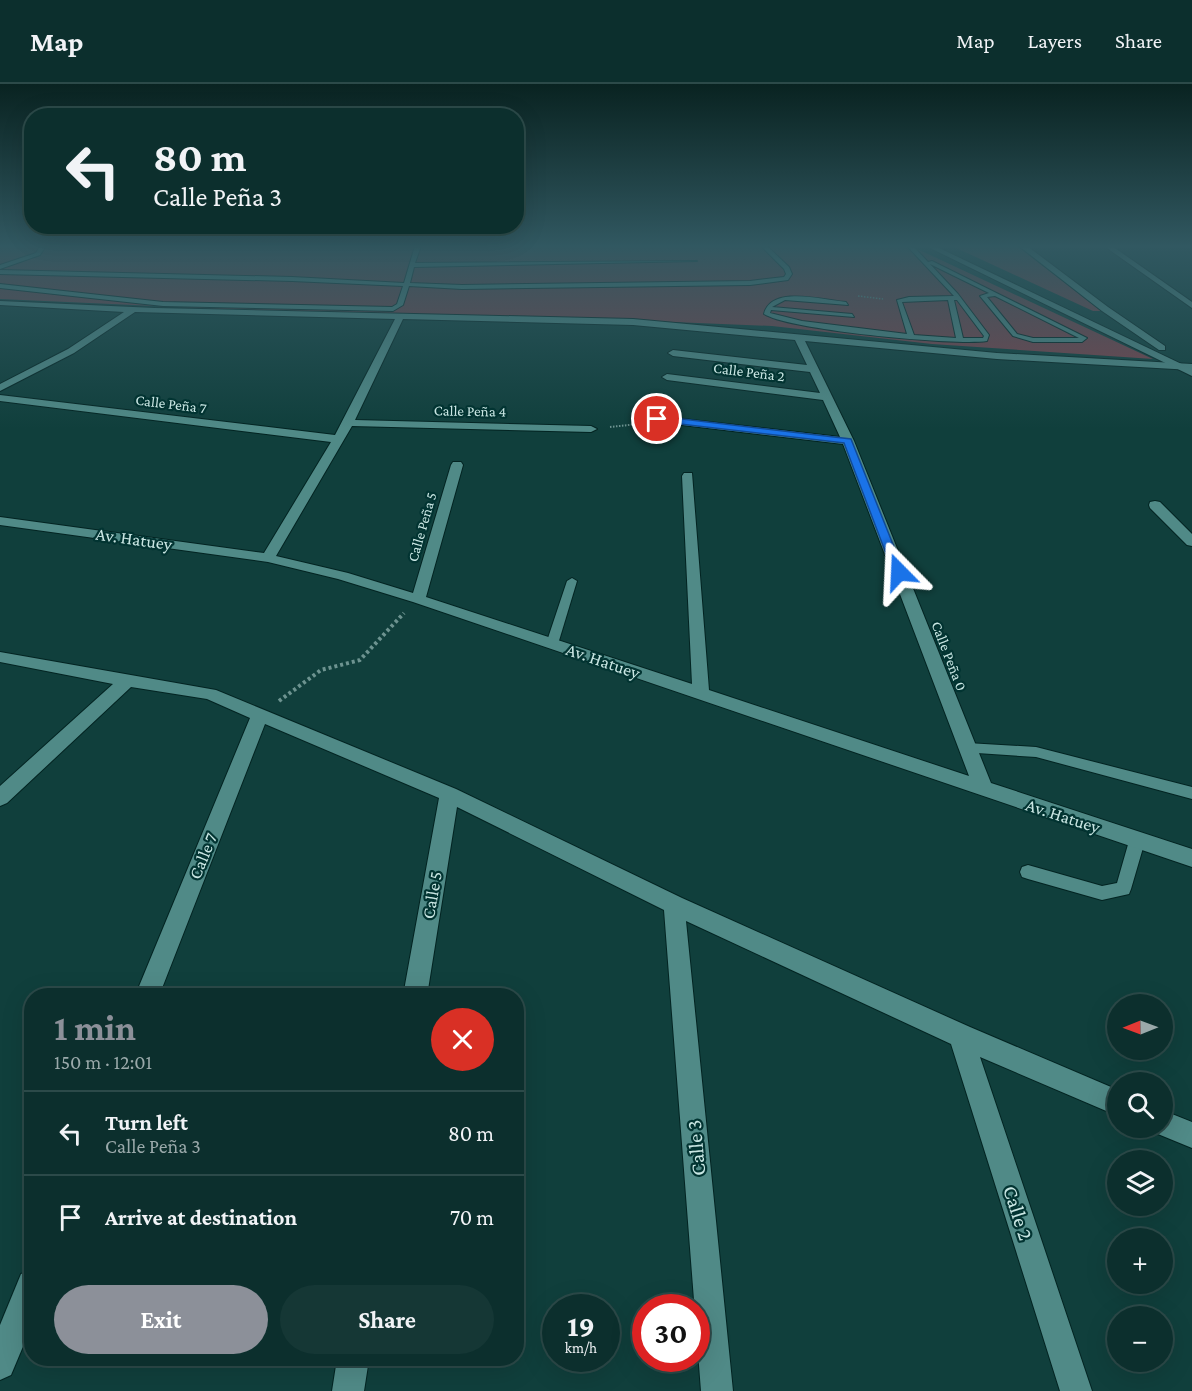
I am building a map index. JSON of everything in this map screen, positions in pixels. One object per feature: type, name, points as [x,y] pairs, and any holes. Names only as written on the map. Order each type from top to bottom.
[{"type":"street","points":[[76,307],[633,322],[998,356],[1192,362]]},
{"type":"street","points":[[1061,307],[1192,367]]},
{"type":"street","points":[[1074,307],[1172,352]]},
{"type":"street","points":[[1101,307],[1162,348]]},
{"type":"street","points":[[0,388],[71,351],[133,310]]},
{"type":"street","points":[[268,558],[348,423],[400,316]]},
{"type":"street","name":"Calle Peña 0","points":[[798,336],[848,441],[984,790]]},
{"type":"street","points":[[673,353],[813,369]]},
{"type":"street","points":[[1180,362],[1192,374]]},
{"type":"street","name":"Calle Peña 2","points":[[667,377],[827,397]]},
{"type":"street","name":"Calle Peña 7","points":[[0,398],[338,439]]},
{"type":"street","points":[[657,419],[848,441]]},
{"type":"street","name":"Calle Peña 4","points":[[348,423],[591,429]]},
{"type":"street","name":"Calle Peña 5","points":[[418,599],[457,465]]},
{"type":"street","points":[[688,476],[700,694]]},
{"type":"street","points":[[1155,506],[1192,542]]},
{"type":"street","name":"Av. Hatuey","points":[[0,521],[268,558],[343,576],[418,599],[1192,858]]},
{"type":"street","points":[[1,658],[210,694],[449,794],[674,905],[961,1036],[1107,1098]]},
{"type":"street","points":[[0,798],[127,681]]},
{"type":"street","name":"Calle 7","points":[[150,988],[259,716]]},
{"type":"street","name":"Calle 5","points":[[416,988],[449,794]]},
{"type":"street","name":"Calle 3","points":[[674,905],[717,1391]]},
{"type":"street","name":"Calle 2","points":[[961,1036],[1076,1391]]},
{"type":"street","points":[[1173,1127],[1192,1135]]},
{"type":"street","points":[[0,1364],[24,1305]]},
{"type":"street","points":[[348,1391],[352,1366]]},
{"type":"lane","points":[[273,307],[383,310],[398,307]]},
{"type":"lane","points":[[901,307],[911,334]]},
{"type":"lane","points":[[955,307],[960,339]]},
{"type":"lane","points":[[852,316],[768,308],[767,314],[779,320],[982,341],[987,338],[961,307]]},
{"type":"lane","points":[[992,307],[1015,334],[1033,340],[1082,340],[1084,338],[1024,307]]},
{"type":"lane","points":[[982,341],[998,356]]},
{"type":"lane","points":[[552,644],[572,581]]},
{"type":"lane","points":[[967,748],[1036,752],[1192,793]]},
{"type":"lane","points":[[1028,872],[1102,893],[1123,889],[1137,840]]},
{"type":"path","points":[[591,429],[653,423],[657,419]]},
{"type":"path","points":[[259,716],[321,670],[360,660],[418,599]]},
{"type":"shaded area","points":[[180,307],[1042,307],[1153,359],[932,344],[772,326],[600,319]]},
{"type":"shaded area","points":[[1084,307],[1096,307],[1101,311],[1093,311]]},
{"type":"route","points":[[657,419],[848,441],[899,572]]}]
